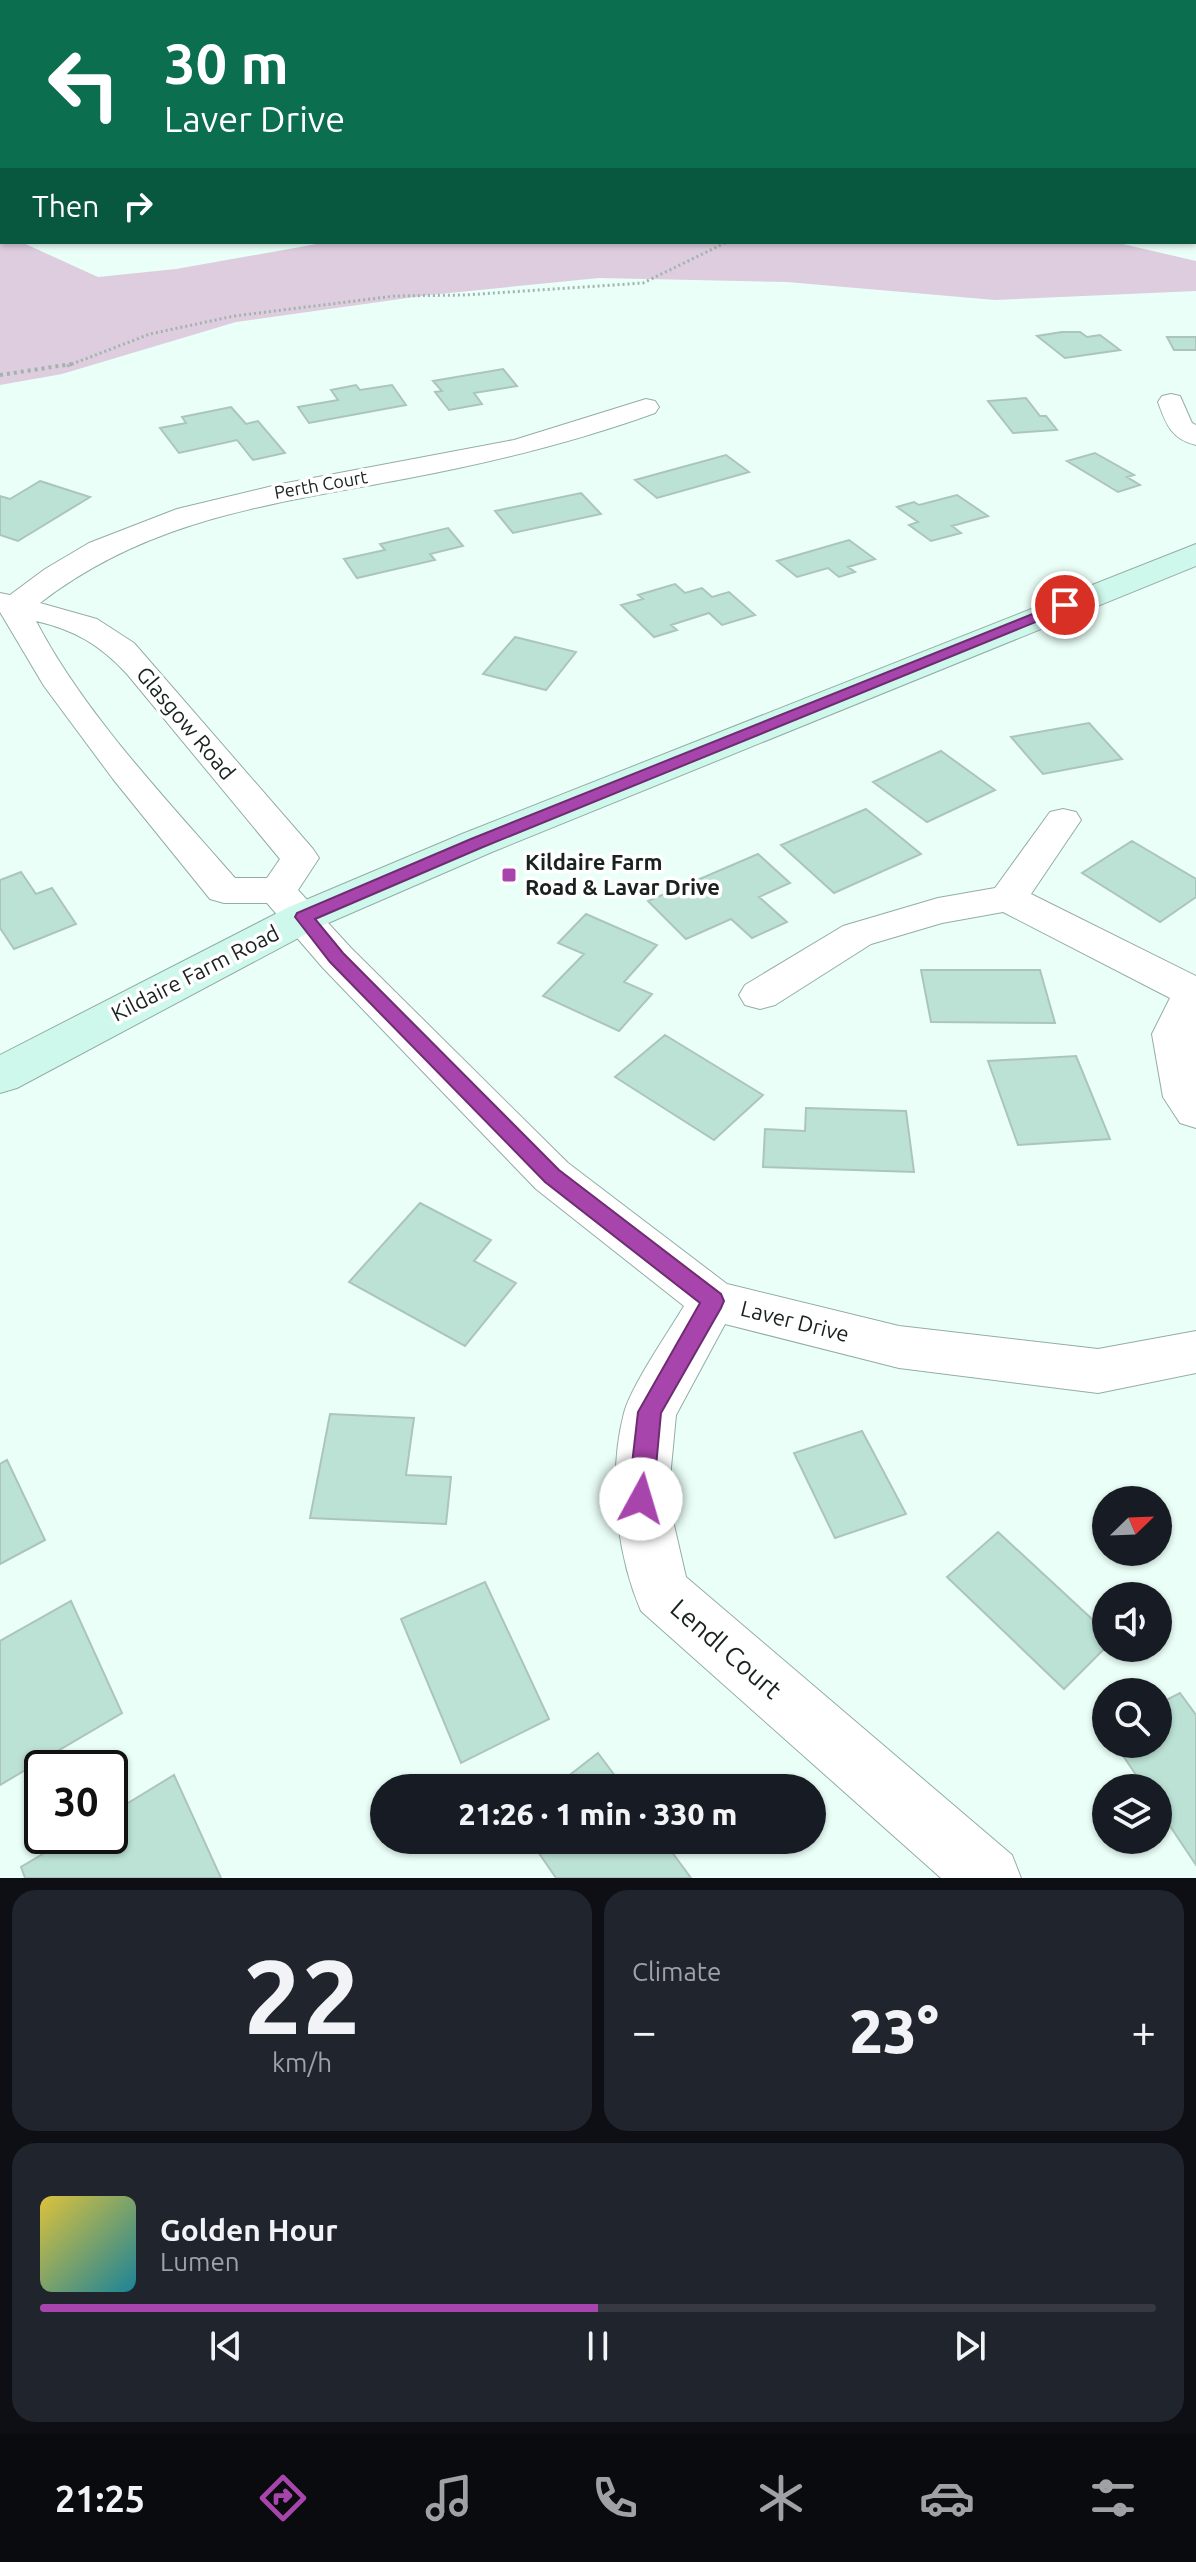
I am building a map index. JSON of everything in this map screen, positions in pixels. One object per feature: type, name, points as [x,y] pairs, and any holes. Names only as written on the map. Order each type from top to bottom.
[{"type":"main road","name":"Kildaire Farm Road","points":[[0,1076],[291,904],[477,843],[1196,554]]},
{"type":"street","points":[[1171,402],[1180,427],[1196,437]]},
{"type":"street","name":"Perth Court","points":[[7,604],[101,548],[171,518],[229,502],[538,444],[646,407]]},
{"type":"street","points":[[7,604],[29,643],[63,691],[133,782],[224,890],[291,904]]},
{"type":"street","name":"Glasgow Road","points":[[7,604],[68,619],[94,629],[112,640],[139,667],[300,858],[291,904]]},
{"type":"street","points":[[1008,898],[1063,820]]},
{"type":"street","points":[[760,995],[857,935],[938,911],[1008,898],[1195,992],[1173,1034],[1185,1097],[1196,1111]]},
{"type":"street","name":"Laver Drive","points":[[291,904],[337,958],[552,1176],[713,1301],[899,1347],[1098,1371],[1196,1352]]},
{"type":"street","name":"Lendl Court","points":[[713,1301],[650,1412],[641,1499],[661,1592],[989,1878]]},
{"type":"path","points":[[0,375],[62,368],[150,334],[234,316],[395,296],[465,295],[643,283],[662,278],[722,244]]},
{"type":"shaded area","points":[[0,244],[25,244],[98,277],[176,269],[317,244],[1123,244],[1196,261],[1196,291],[995,300],[787,282],[599,278],[429,295],[236,322],[62,374],[0,385]]},
{"type":"building","points":[[1080,332],[1087,337],[1100,335],[1120,350],[1065,358],[1037,336]]},
{"type":"building","points":[[1167,337],[1196,337],[1196,350],[1174,350]]},
{"type":"building","points":[[503,369],[517,386],[474,393],[482,404],[449,410],[435,392],[442,391],[433,381]]},
{"type":"building","points":[[356,385],[360,390],[392,385],[406,405],[309,423],[298,407],[338,400],[331,390]]},
{"type":"building","points":[[1026,398],[1040,416],[1046,416],[1057,430],[1013,433],[988,401]]},
{"type":"building","points":[[231,407],[246,424],[258,421],[285,453],[253,460],[237,440],[179,453],[160,428],[186,423],[182,417]]},
{"type":"building","points":[[1095,453],[1134,475],[1127,477],[1140,485],[1118,492],[1067,461]]},
{"type":"building","points":[[726,455],[749,472],[657,498],[635,480]]},
{"type":"building","points":[[40,481],[90,497],[18,541],[0,535],[0,496],[10,499]]},
{"type":"building","points":[[581,493],[601,514],[513,533],[495,511]]},
{"type":"building","points":[[957,495],[988,516],[952,526],[961,533],[931,541],[909,525],[918,522],[897,507],[914,502],[919,505]]},
{"type":"building","points":[[448,528],[463,546],[430,554],[435,560],[357,578],[344,559],[385,550],[380,544]]},
{"type":"building","points":[[849,540],[875,559],[848,567],[855,572],[839,577],[828,568],[797,577],[777,561]]},
{"type":"building","points":[[675,584],[685,593],[702,588],[712,597],[729,592],[755,615],[722,625],[709,613],[671,625],[677,630],[654,637],[621,605],[643,599],[638,595]]},
{"type":"building","points":[[515,637],[576,652],[546,690],[483,674]]},
{"type":"building","points":[[1089,723],[1122,759],[1043,774],[1011,737]]},
{"type":"building","points":[[941,751],[995,790],[927,822],[873,782]]},
{"type":"building","points":[[866,809],[921,854],[834,893],[781,845]]},
{"type":"building","points":[[1132,841],[1196,879],[1196,897],[1160,922],[1082,873]]},
{"type":"building","points":[[758,854],[790,883],[759,897],[787,922],[752,938],[731,919],[686,939],[648,901]]},
{"type":"building","points":[[21,872],[36,894],[52,888],[76,924],[14,949],[0,928],[0,880]]},
{"type":"building","points":[[586,914],[657,945],[624,982],[652,994],[619,1031],[543,996],[584,954],[558,943]]},
{"type":"building","points":[[921,970],[1040,970],[1055,1023],[931,1022]]},
{"type":"building","points":[[665,1035],[763,1095],[714,1140],[615,1077]]},
{"type":"building","points":[[1076,1056],[1110,1139],[1018,1145],[988,1061]]},
{"type":"building","points":[[806,1108],[906,1111],[914,1172],[763,1167],[765,1129],[805,1131]]},
{"type":"building","points":[[420,1203],[491,1240],[474,1261],[516,1283],[465,1346],[349,1282]]},
{"type":"building","points":[[330,1414],[414,1418],[406,1475],[451,1477],[446,1524],[310,1518]]},
{"type":"building","points":[[862,1431],[906,1514],[835,1538],[794,1453]]},
{"type":"building","points":[[7,1460],[45,1540],[0,1564],[0,1464]]},
{"type":"building","points":[[998,1532],[1092,1619],[1092,1661],[1064,1689],[947,1577]]},
{"type":"building","points":[[485,1582],[549,1719],[461,1763],[401,1619]]},
{"type":"building","points":[[71,1601],[122,1713],[59,1750],[24,1750],[24,1771],[0,1785],[0,1641]]},
{"type":"building","points":[[1180,1693],[1196,1715],[1196,1865],[1172,1829],[1172,1774],[1135,1774],[1125,1758],[1172,1758],[1172,1697]]},
{"type":"building","points":[[598,1753],[614,1774],[571,1774]]},
{"type":"building","points":[[174,1775],[221,1878],[25,1878],[21,1867],[43,1854],[128,1854],[128,1803]]},
{"type":"building","points":[[540,1854],[673,1854],[691,1878],[556,1878]]},
{"type":"place","name":"Kildaire Farm Road & Lavar Drive","points":[[509,875]]},
{"type":"route","points":[[641,1499],[650,1412],[713,1301],[552,1176],[337,958],[304,917],[477,843],[1065,605]]}]
